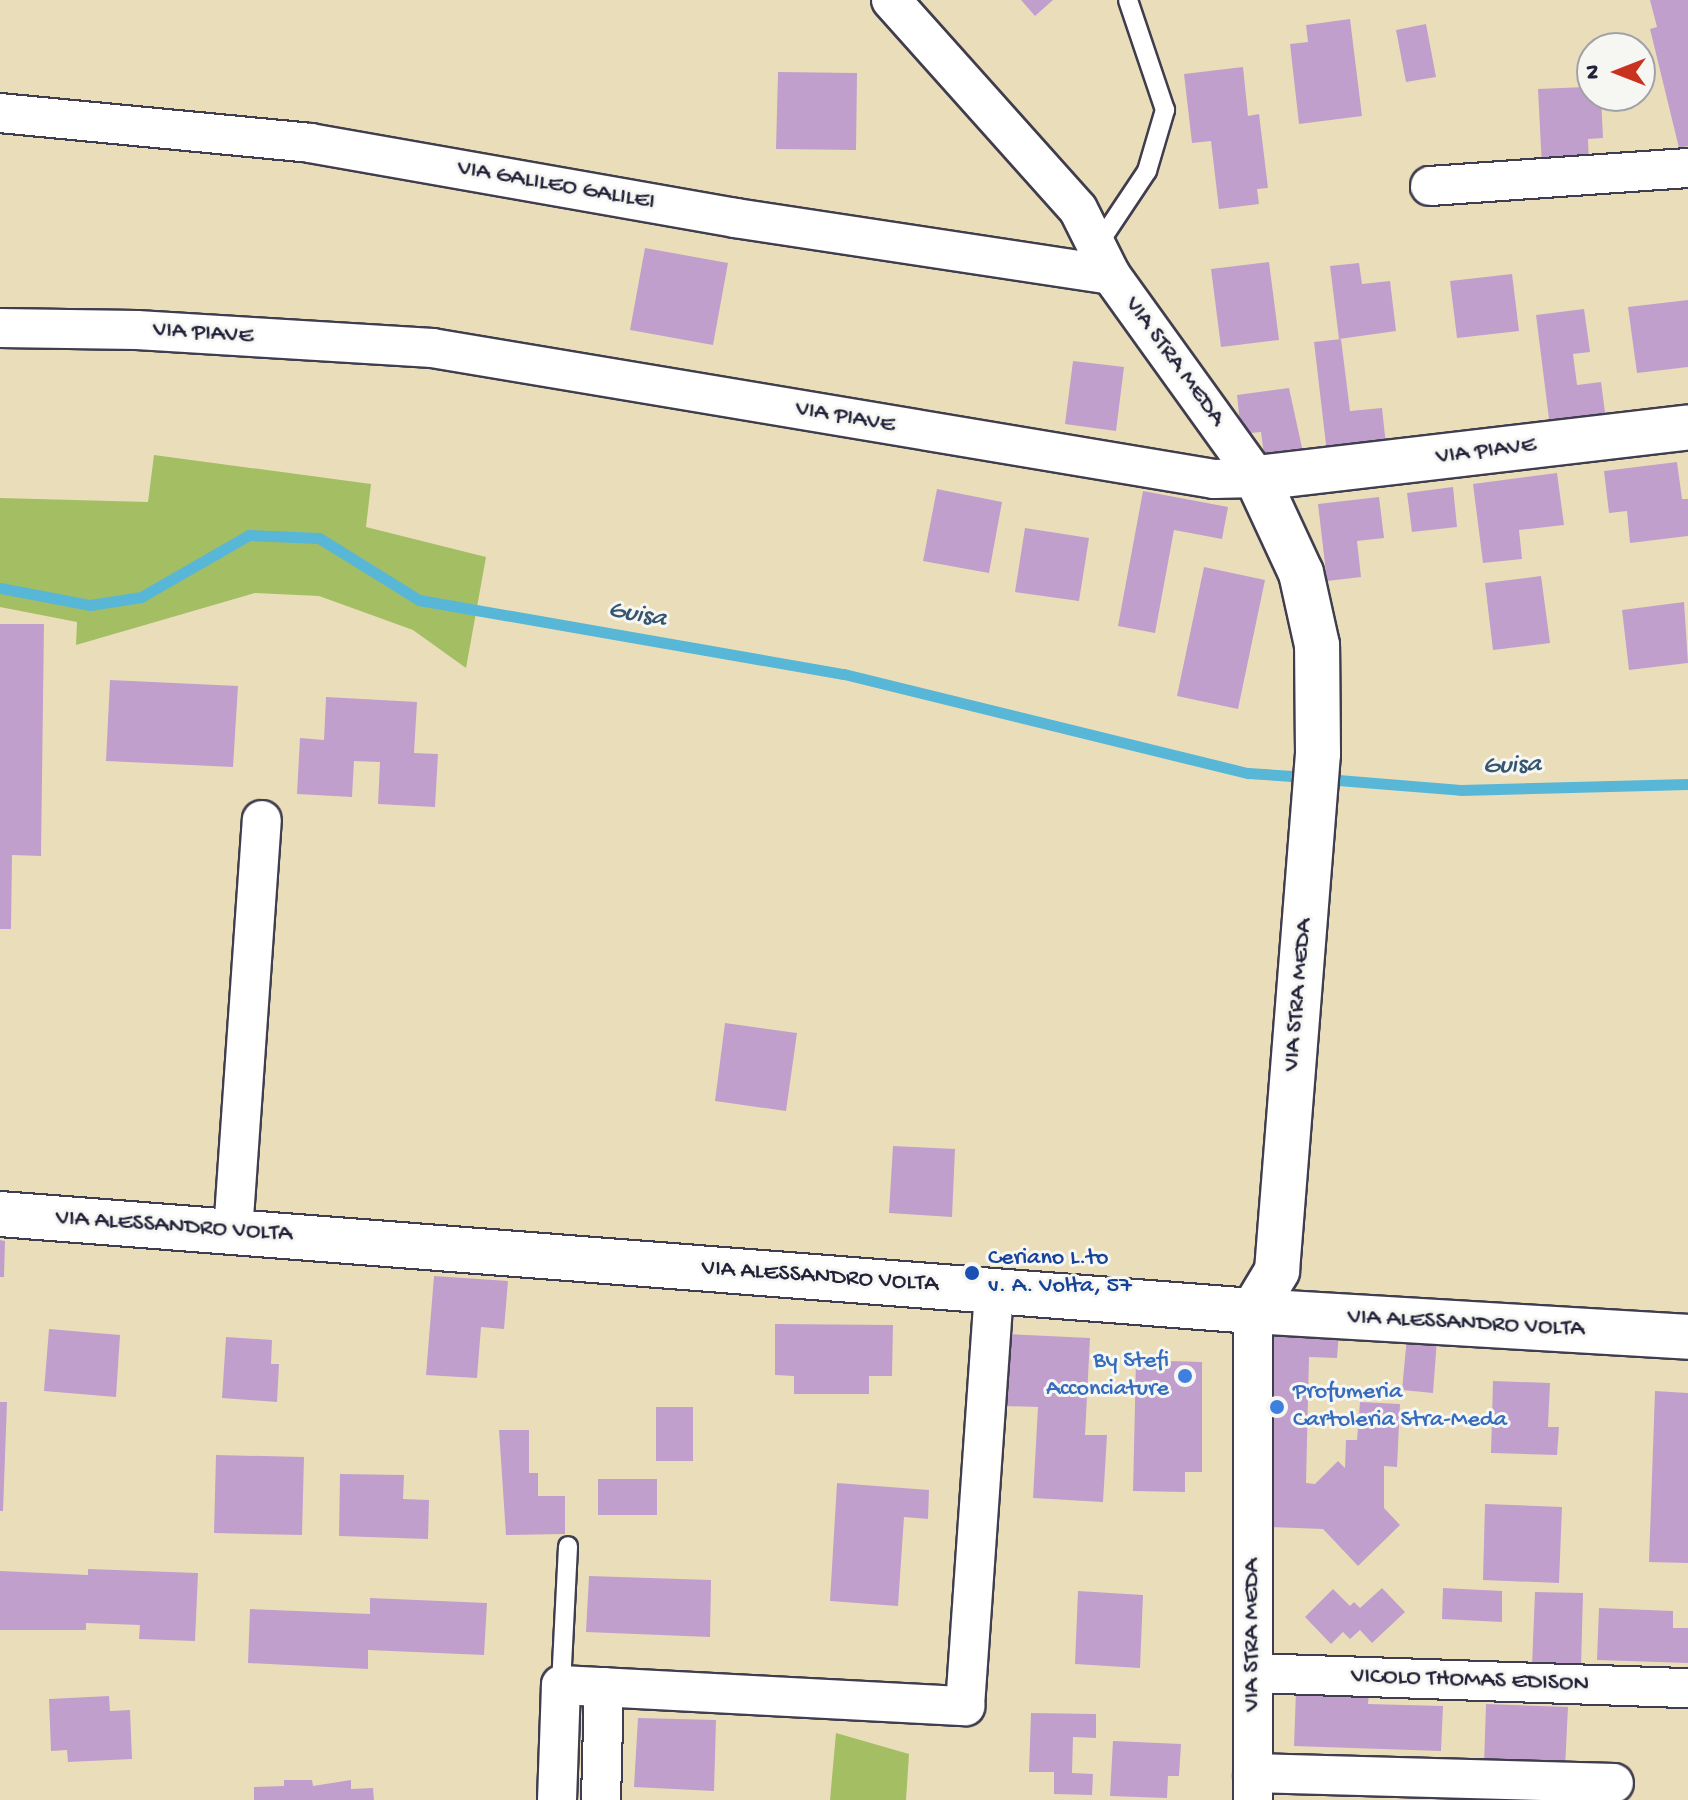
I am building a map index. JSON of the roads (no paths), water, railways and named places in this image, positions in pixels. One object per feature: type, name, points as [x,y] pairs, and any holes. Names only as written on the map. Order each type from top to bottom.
[{"type":"street","name":"VIA STRA MEDA","points":[[891,0],[1078,209],[1105,259],[1257,478],[1304,587],[1317,645],[1318,754],[1277,1271],[1253,1311],[1253,1786]]},
{"type":"street","name":"VIA GALILEO GALILEI","points":[[0,113],[310,143],[735,218],[1105,259]]},
{"type":"street","points":[[1430,186],[1688,168]]},
{"type":"street","name":"VIA PIAVE","points":[[0,328],[137,330],[432,348],[1214,479],[1257,478],[1688,427]]},
{"type":"street","points":[[233,1232],[262,820]]},
{"type":"street","name":"VIA ALESSANDRO VOLTA","points":[[0,1214],[1253,1311],[1688,1337]]},
{"type":"street","points":[[557,1800],[561,1685],[965,1706],[994,1291]]},
{"type":"street","name":"VICOLO THOMAS EDISON","points":[[1253,1673],[1688,1688]]},
{"type":"street","points":[[601,1800],[604,1687]]},
{"type":"street","points":[[1253,1786],[1614,1783]]},
{"type":"lane","points":[[1105,259],[1147,171],[1164,120],[1160,90],[1128,0]]},
{"type":"lane","points":[[561,1685],[568,1546]]},
{"type":"waterway","name":"Guisa","points":[[0,588],[90,605],[141,597],[249,535],[319,538],[419,600],[844,674],[1248,773],[1292,776]]},
{"type":"waterway","name":"Guisa","points":[[1338,780],[1461,790],[1688,784]]},
{"type":"place","name":"Ceriano L.to v. A. Volta, 57","points":[[972,1273]]},
{"type":"place","name":"By Stefi Acconciature","points":[[1185,1376]]},
{"type":"place","name":"Profumeria Cartoleria Stra-Meda","points":[[1277,1407]]}]
